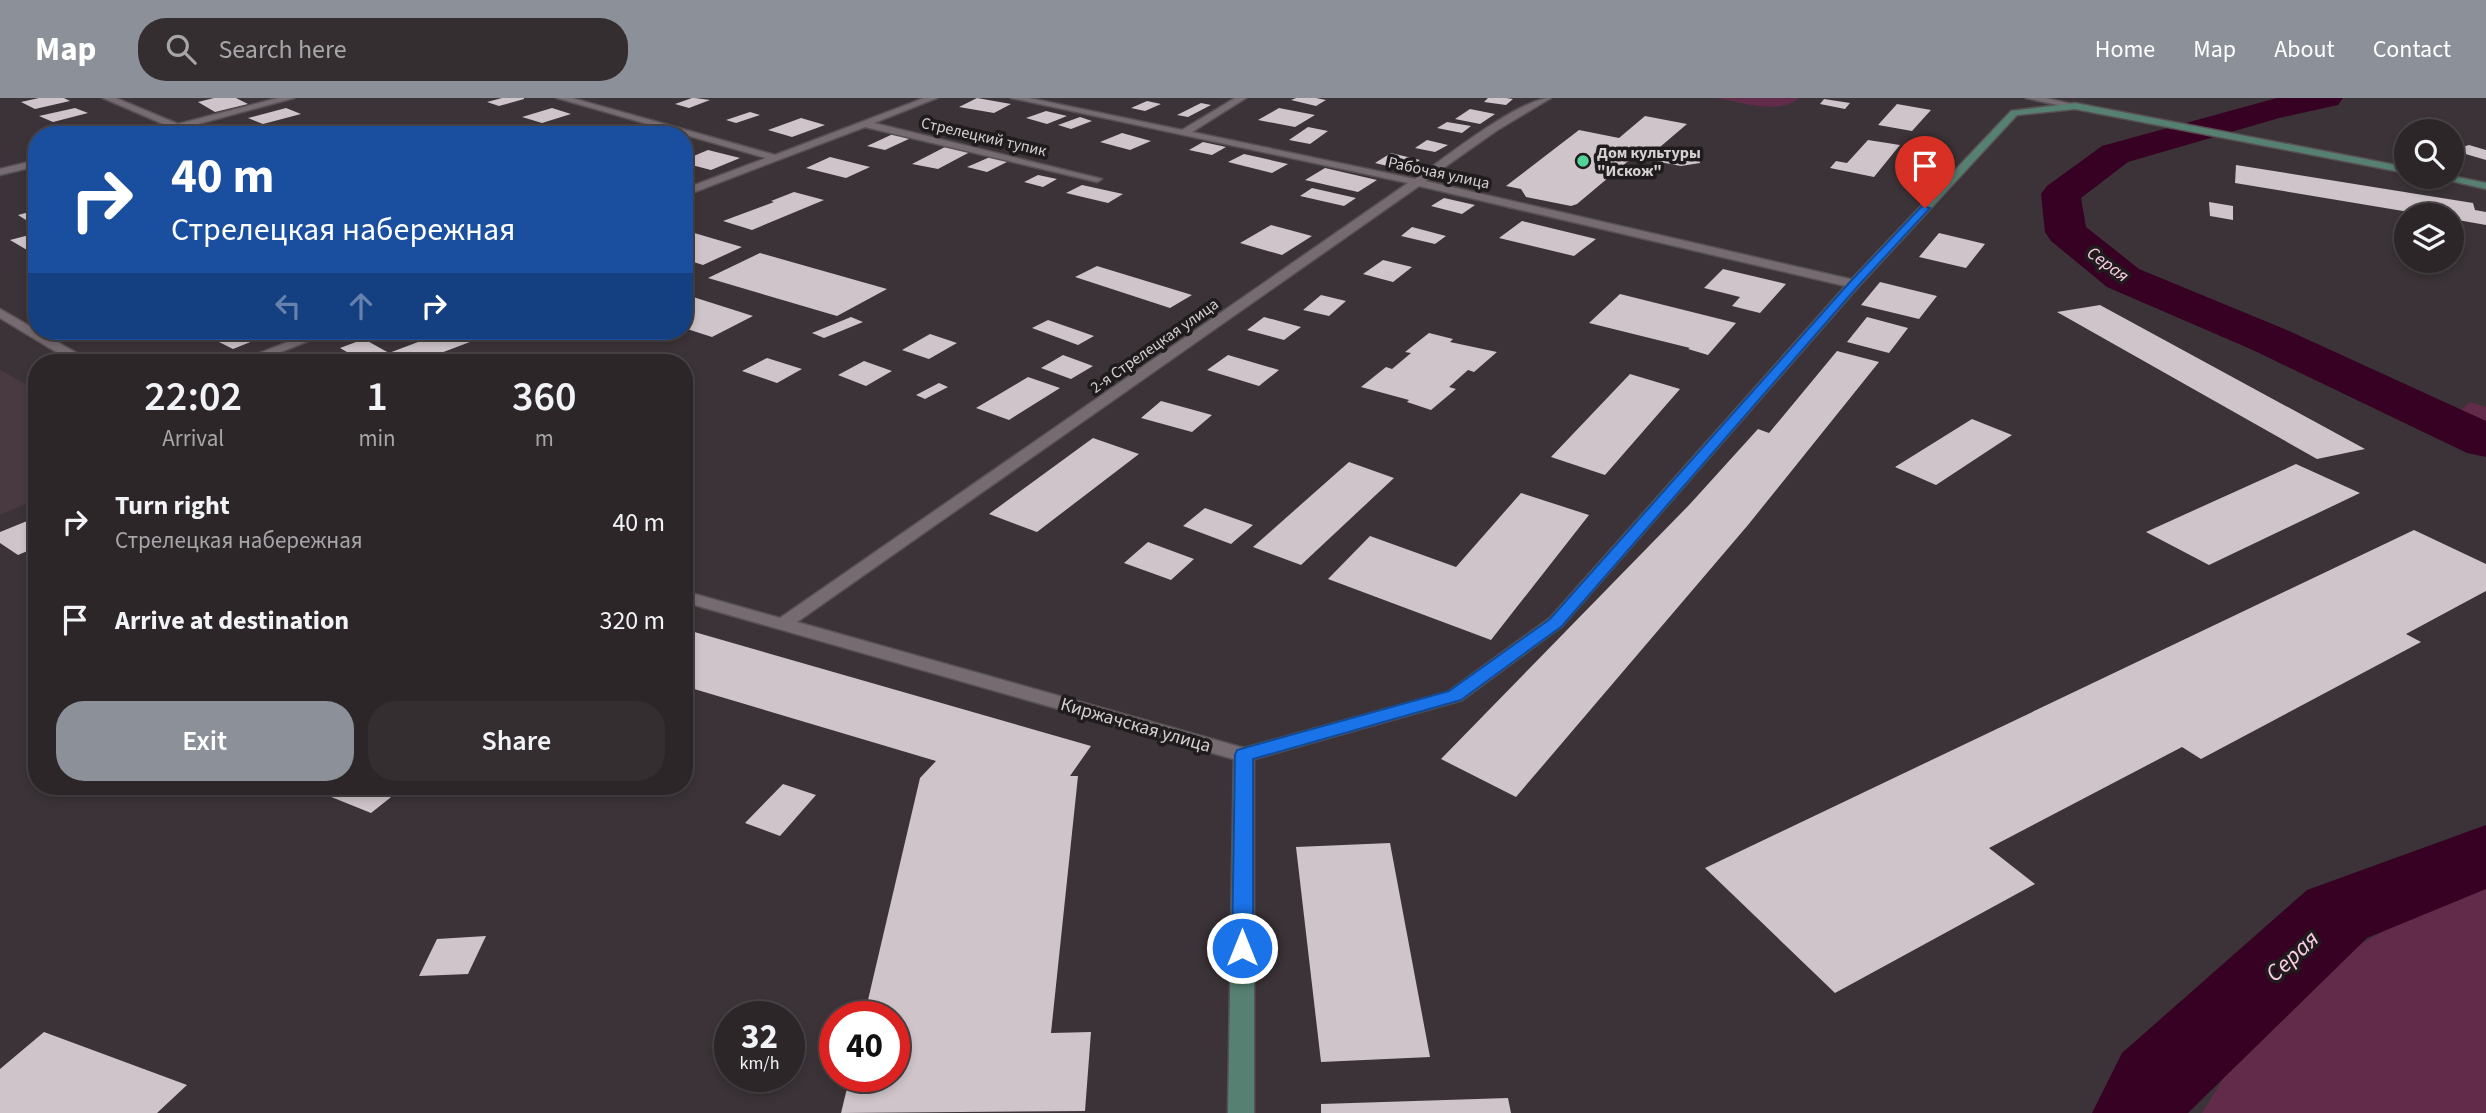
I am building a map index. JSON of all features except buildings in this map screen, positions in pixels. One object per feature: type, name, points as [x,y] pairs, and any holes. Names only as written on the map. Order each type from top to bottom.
[{"type":"street","points":[[108,98],[174,126]]},
{"type":"street","points":[[180,126],[289,98]]},
{"type":"street","points":[[562,98],[662,126]]},
{"type":"street","points":[[693,190],[932,98]]},
{"type":"street","name":"Рабочая улица","points":[[1016,98],[1418,183],[1854,284]]},
{"type":"street","points":[[1182,134],[1241,98]]},
{"type":"street","name":"2-я Стрелецкая улица","points":[[784,623],[1493,129],[1546,98]]},
{"type":"street","points":[[2031,98],[2394,168]]},
{"type":"street","points":[[1241,1113],[1244,755],[1455,695],[1556,622],[1854,284],[2014,113],[2074,106]]},
{"type":"street","name":"Стрелецкий тупик","points":[[864,124],[1097,180]]},
{"type":"street","points":[[693,135],[776,158]]},
{"type":"street","points":[[0,173],[28,165]]},
{"type":"street","points":[[2464,182],[2486,186]]},
{"type":"street","points":[[0,313],[28,330]]},
{"type":"street","points":[[45,340],[69,354]]},
{"type":"street","points":[[265,354],[303,340]]},
{"type":"street","name":"Киржачская улица","points":[[693,598],[1244,755]]},
{"type":"shaded area","points":[[1717,98],[1798,99],[1789,104],[1769,107]]},
{"type":"shaded area","points":[[0,370],[28,385],[28,503],[0,515]]},
{"type":"shaded area","points":[[2470,402],[2486,407],[2486,432],[2455,417]]},
{"type":"shaded area","points":[[2486,885],[2486,1113],[2202,1113],[2276,993],[2434,902]]},
{"type":"waterway","name":"Серая","points":[[2326,98],[2273,109],[2115,154],[2061,194],[2066,232],[2123,278],[2272,341],[2486,441]]},
{"type":"waterway","name":"Серая","points":[[2140,1113],[2155,1083],[2337,914],[2486,856]]},
{"type":"place","name":"Дом культуры \"Искож\"","points":[[1583,161]]},
{"type":"route","points":[[1242,948],[1244,755],[1455,695],[1556,622],[1854,284],[1925,208]]}]
